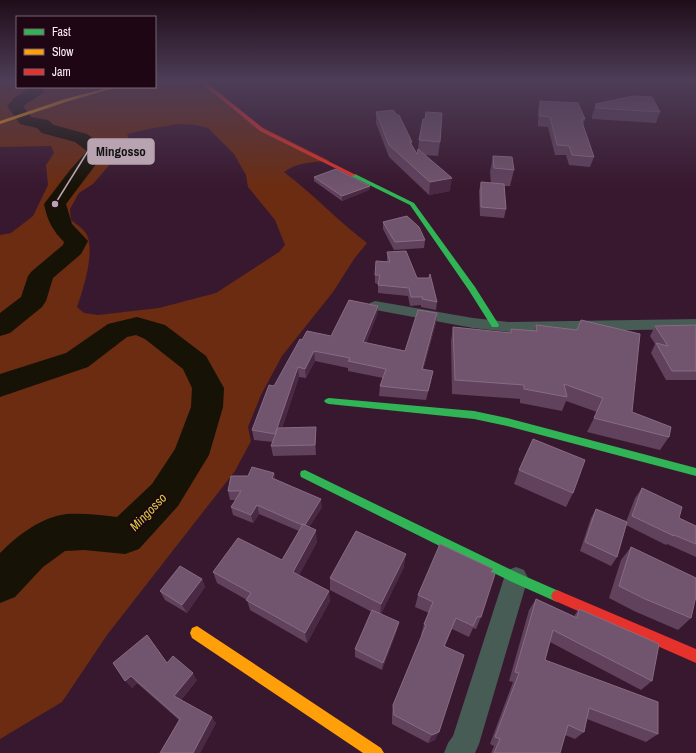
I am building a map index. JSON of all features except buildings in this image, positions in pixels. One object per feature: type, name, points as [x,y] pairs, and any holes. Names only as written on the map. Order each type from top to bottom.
[{"type":"street","points":[[3,122],[20,116]]},
{"type":"street","points":[[245,116],[262,130],[412,204],[472,289],[495,325]]},
{"type":"street","points":[[375,306],[495,325],[696,324]]},
{"type":"street","points":[[329,401],[474,415],[507,422],[696,472]]},
{"type":"street","points":[[305,474],[516,578],[696,656]]},
{"type":"street","points":[[458,753],[465,744],[516,578]]},
{"type":"street","points":[[197,633],[376,753]]},
{"type":"shaded area","points":[[0,116],[248,116],[260,126],[330,161],[300,164],[284,172],[367,243],[354,259],[333,292],[282,356],[261,395],[248,427],[251,441],[235,471],[107,635],[62,702],[0,739],[0,235],[11,233],[33,216],[48,185],[46,165],[54,153],[51,146],[0,147]],"holes":[[[179,124],[196,125],[208,128],[234,154],[246,175],[248,187],[275,220],[285,245],[279,252],[216,293],[159,308],[98,315],[84,313],[77,307],[89,261],[89,243],[86,233],[71,220],[70,209],[79,193],[93,184],[130,141],[127,134]]]},
{"type":"waterway","name":"Mingosso","points":[[0,327],[33,301],[41,276],[73,249],[76,241],[61,225],[55,204],[77,174],[97,151],[94,147],[81,138],[48,129],[42,124],[26,121],[22,116]]},
{"type":"waterway","name":"Mingosso","points":[[0,386],[77,360],[118,330],[137,326],[155,332],[195,363],[208,388],[207,407],[191,455],[165,495],[125,536],[76,532],[63,533],[54,536],[28,553],[0,582]]},
{"type":"traffic: fast","points":[[353,175],[412,204],[472,289],[495,325]]},
{"type":"traffic: fast","points":[[329,401],[474,415],[507,422],[696,472]]},
{"type":"traffic: fast","points":[[305,474],[516,578],[557,596]]},
{"type":"traffic: slow","points":[[0,123],[20,116]]},
{"type":"traffic: slow","points":[[197,633],[376,753]]},
{"type":"traffic: jam","points":[[245,116],[262,130],[353,175]]},
{"type":"traffic: jam","points":[[557,596],[696,656]]},
{"type":"place","name":"Mingosso","points":[[55,204]]}]
